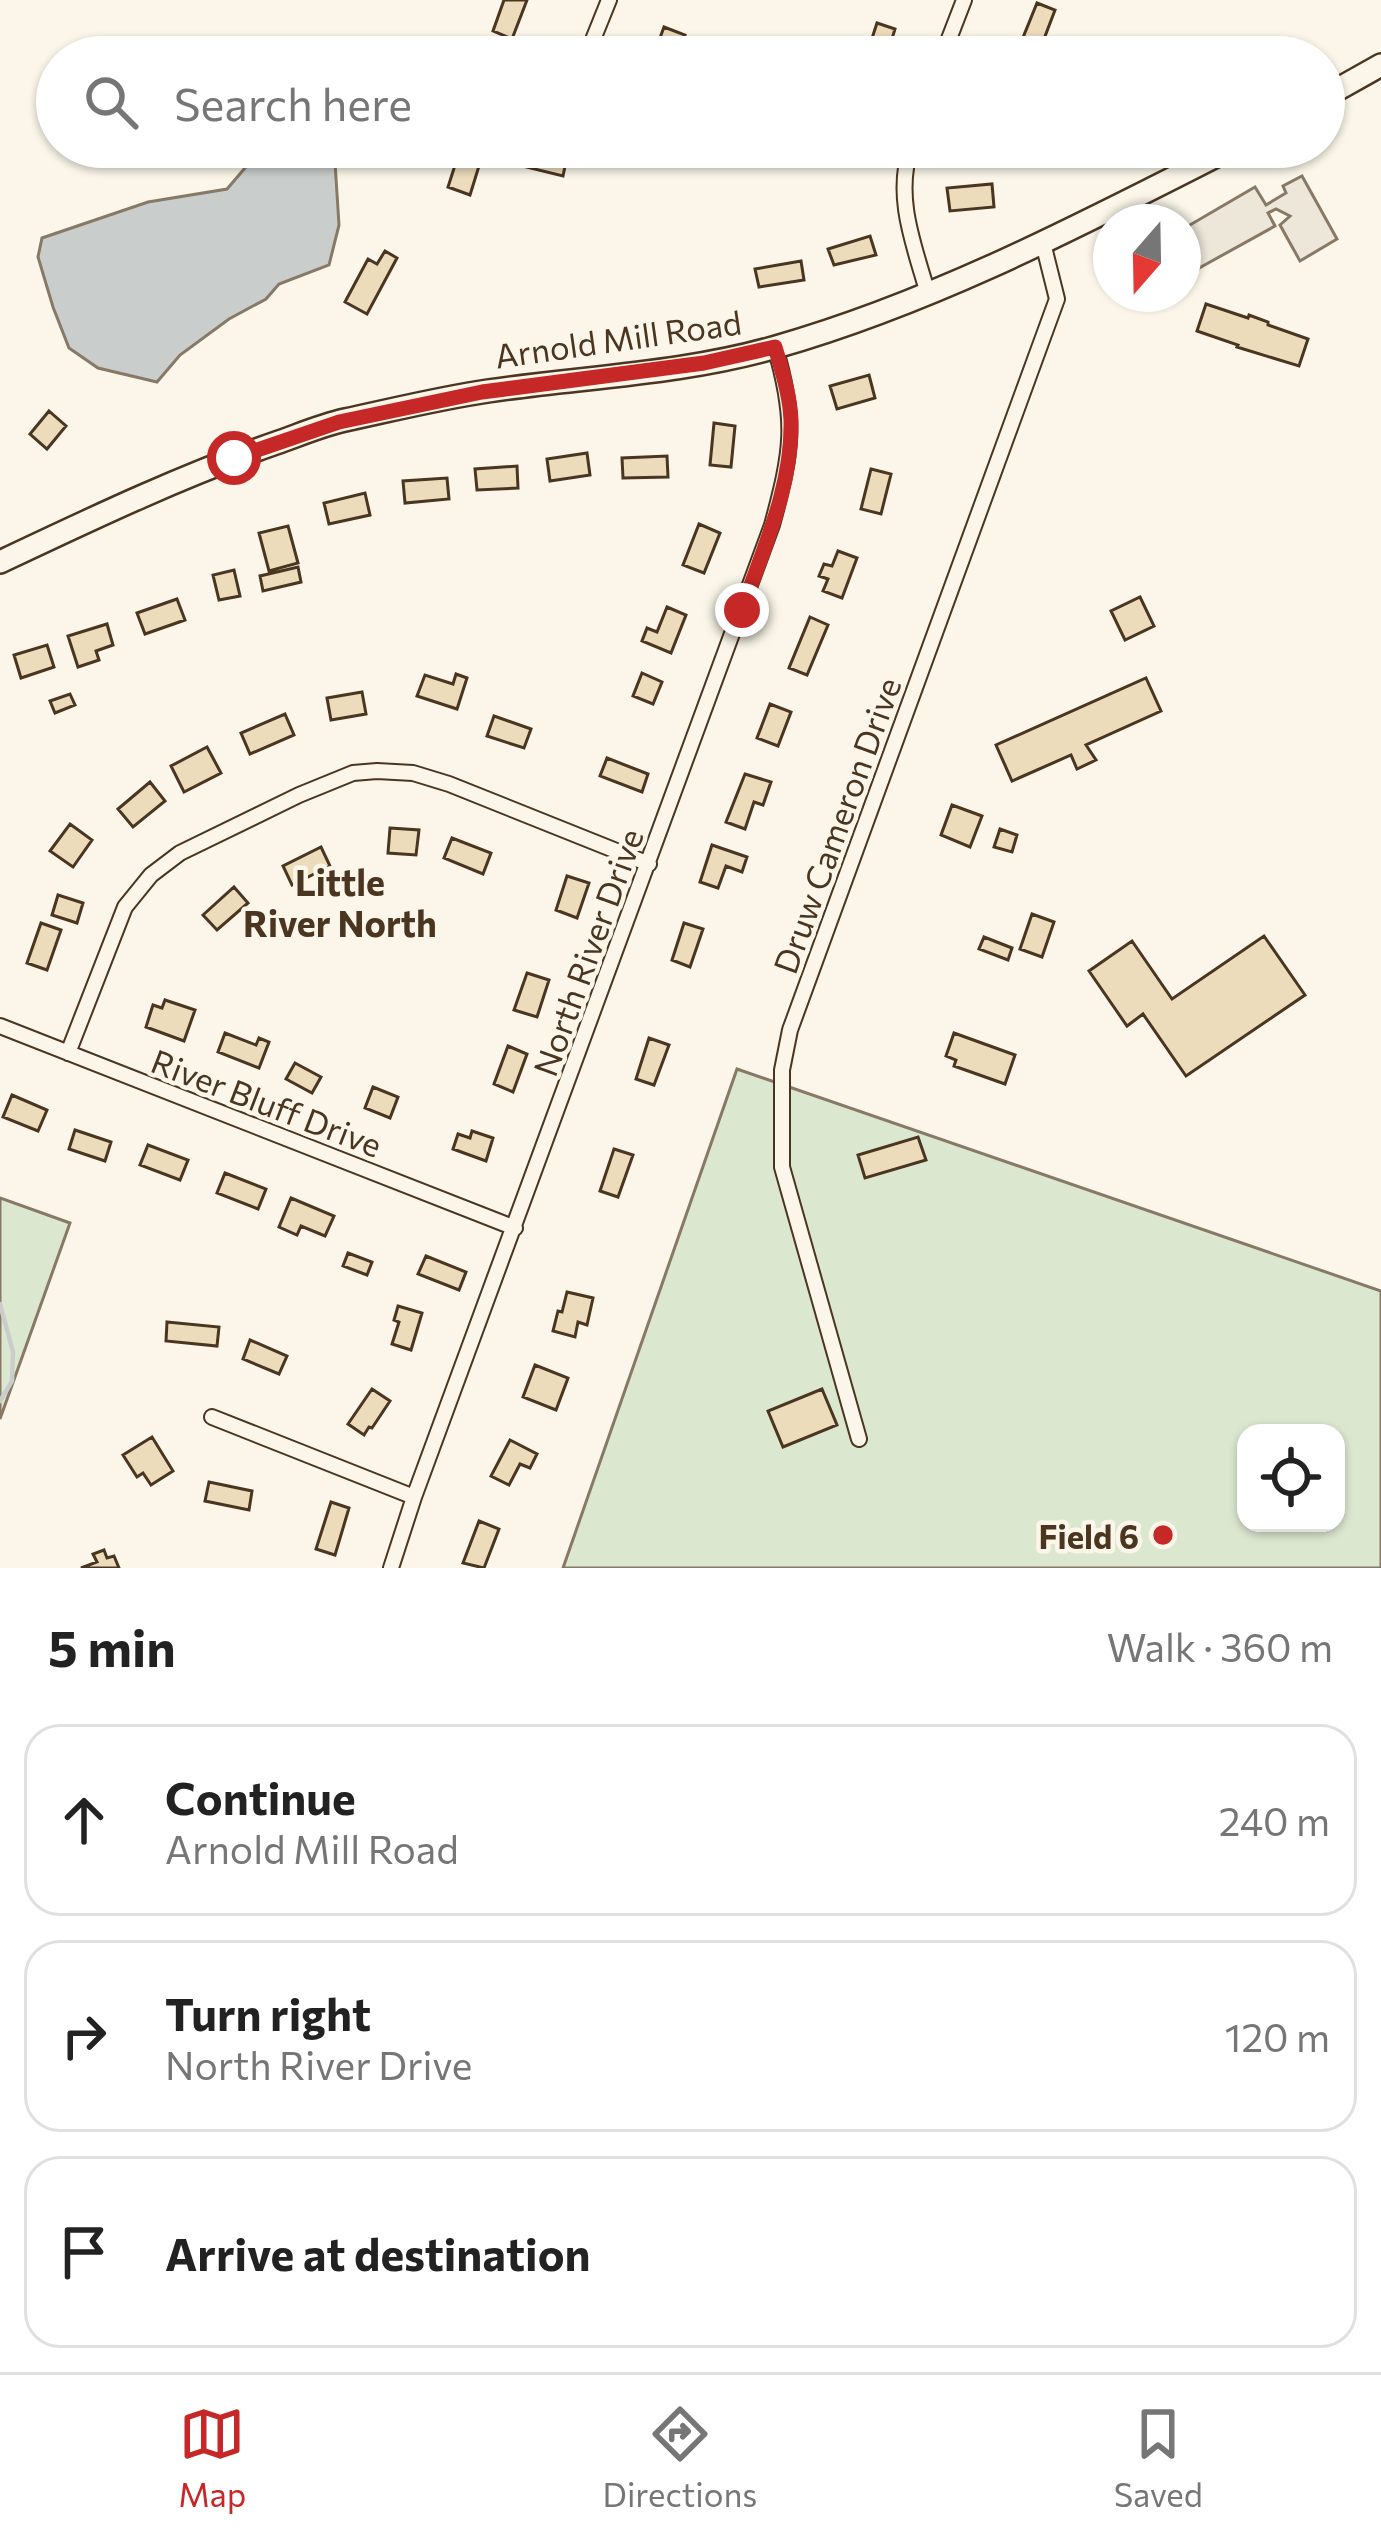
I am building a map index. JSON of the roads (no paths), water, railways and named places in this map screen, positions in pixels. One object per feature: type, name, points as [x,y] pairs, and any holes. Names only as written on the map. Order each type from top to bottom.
[{"type":"main road","points":[[1345,85],[1381,65]]},
{"type":"main road","name":"Arnold Mill Road","points":[[0,562],[187,476],[339,422],[482,392],[704,363],[775,347],[928,294],[1192,168]]},
{"type":"street","points":[[594,36],[609,0]]},
{"type":"street","points":[[950,36],[964,0]]},
{"type":"street","points":[[906,168],[906,220],[928,294]]},
{"type":"street","name":"Druw Cameron Drive","points":[[859,1439],[782,1167],[782,1070],[790,1030],[1057,299],[1043,243]]},
{"type":"street","name":"North River Drive","points":[[391,1568],[765,547],[784,480],[791,420],[775,347]]},
{"type":"street","points":[[68,1053],[125,907],[151,875],[180,853],[353,773],[413,772],[649,864]]},
{"type":"street","name":"River Bluff Drive","points":[[0,1026],[515,1228]]},
{"type":"street","points":[[212,1418],[414,1497]]},
{"type":"waterway","points":[[0,1304],[13,1352],[12,1381],[0,1401]]},
{"type":"place","name":"Field 6","points":[[1163,1535]]},
{"type":"district","name":"Little River North","points":[[340,902]]}]
